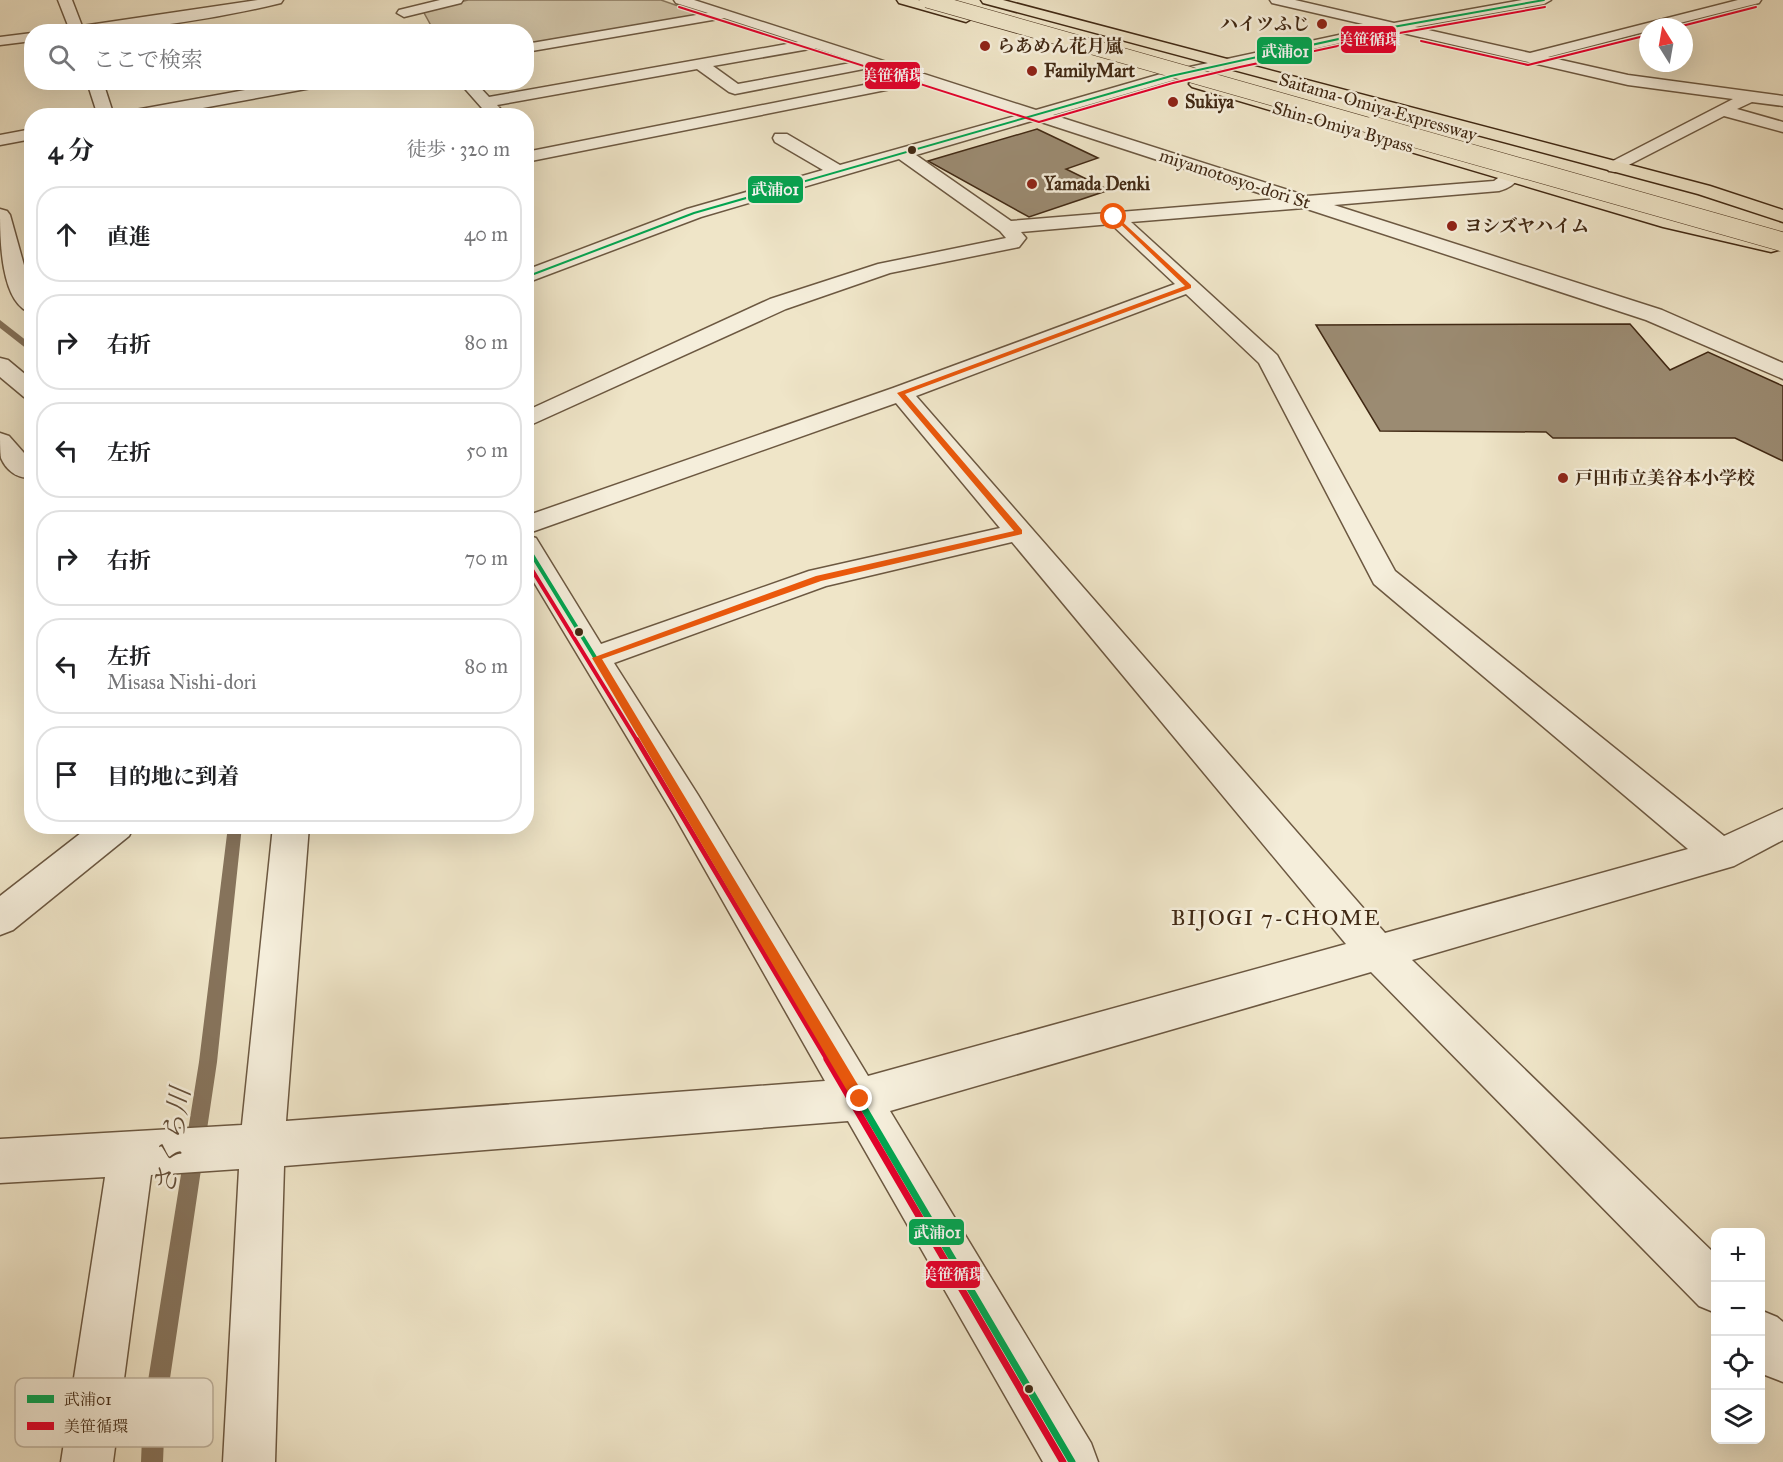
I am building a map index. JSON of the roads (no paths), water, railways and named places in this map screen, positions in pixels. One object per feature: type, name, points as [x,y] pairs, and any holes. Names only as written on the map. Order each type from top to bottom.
[{"type":"highway","name":"Shin-Omiya Bypass","points":[[904,0],[1670,223],[1783,249]]},
{"type":"highway","name":"Saitama-Omiya Expressway","points":[[927,0],[1443,139],[1783,226]]},
{"type":"highway","name":"Saitama-Omiya Expressway","points":[[960,0],[1443,139],[1783,242]]},
{"type":"highway","name":"Shin-Omiya Bypass","points":[[988,0],[1704,190],[1783,217]]},
{"type":"highway","points":[[1443,139],[1653,182],[1783,217]]},
{"type":"highway","points":[[1443,139],[1622,204],[1783,249]]},
{"type":"highway","points":[[1704,190],[1783,210]]},
{"type":"highway","points":[[1670,223],[1783,255]]},
{"type":"street","points":[[65,0],[74,24]]},
{"type":"street","points":[[118,24],[276,0]]},
{"type":"street","points":[[393,0],[413,24]]},
{"type":"street","points":[[404,13],[456,0]]},
{"type":"street","name":"miyamotosyo-dori St","points":[[681,0],[1654,315],[1783,372]]},
{"type":"street","points":[[1277,0],[1628,80],[1783,101]]},
{"type":"street","points":[[534,274],[694,213],[1171,76],[1393,27],[1544,0]]},
{"type":"street","points":[[1683,18],[1754,0]]},
{"type":"street","points":[[238,4],[247,24]]},
{"type":"street","points":[[534,47],[724,14]]},
{"type":"street","points":[[1528,58],[1639,29]]},
{"type":"street","points":[[0,41],[24,38]]},
{"type":"street","points":[[487,102],[818,43]]},
{"type":"street","points":[[700,64],[735,89],[878,62]]},
{"type":"street","points":[[534,152],[923,77]]},
{"type":"street","points":[[1615,166],[1774,84]]},
{"type":"street","points":[[97,90],[103,108]]},
{"type":"street","points":[[169,108],[257,90]]},
{"type":"street","points":[[279,90],[286,105]]},
{"type":"street","points":[[474,90],[492,108]]},
{"type":"street","points":[[1723,110],[1783,128]]},
{"type":"street","points":[[0,140],[24,136]]},
{"type":"street","points":[[781,138],[838,172]]},
{"type":"street","points":[[534,416],[778,304],[885,267],[1012,243],[1017,238],[1007,227],[903,154]]},
{"type":"street","points":[[1007,227],[1499,186],[1512,176]]},
{"type":"street","points":[[0,215],[20,294],[24,298]]},
{"type":"street","points":[[1114,217],[1269,360],[1384,577],[1721,855]]},
{"type":"street","points":[[534,523],[901,393],[1189,286]]},
{"type":"street","points":[[0,365],[24,385]]},
{"type":"street","points":[[901,393],[1378,953],[1711,1284]]},
{"type":"street","points":[[0,441],[24,465]]},
{"type":"street","points":[[0,480],[24,471]]},
{"type":"street","points":[[596,658],[819,578],[1019,532]]},
{"type":"street","points":[[534,557],[860,1099],[1072,1462]]},
{"type":"street","points":[[0,1161],[244,1147],[860,1099],[1721,855],[1783,823]]},
{"type":"street","points":[[0,918],[106,834]]},
{"type":"street","points":[[249,1462],[244,1147],[290,834]]},
{"type":"street","points":[[102,1378],[141,1153]]},
{"type":"street","points":[[1763,1336],[1783,1357]]},
{"type":"street","points":[[87,1462],[90,1447]]},
{"type":"waterway","name":"さくら川","points":[[0,323],[24,343]]},
{"type":"waterway","name":"さくら川","points":[[159,1378],[208,1062],[234,834]]},
{"type":"waterway","name":"さくら川","points":[[152,1462],[153,1447]]},
{"type":"place","name":"ハイツふじ","points":[[1322,24]]},
{"type":"place","name":"らあめん花月嵐","points":[[985,46]]},
{"type":"place","name":"FamilyMart","points":[[1032,71]]},
{"type":"place","name":"Sukiya","points":[[1173,102]]},
{"type":"place","name":"Yamada Denki","points":[[1032,184]]},
{"type":"place","name":"ヨシズヤハイム","points":[[1452,226]]},
{"type":"place","name":"戸田市立美谷本小学校","points":[[1563,478]]},
{"type":"district","name":"BIJOGI 7-CHOME","points":[[1276,917]]}]
